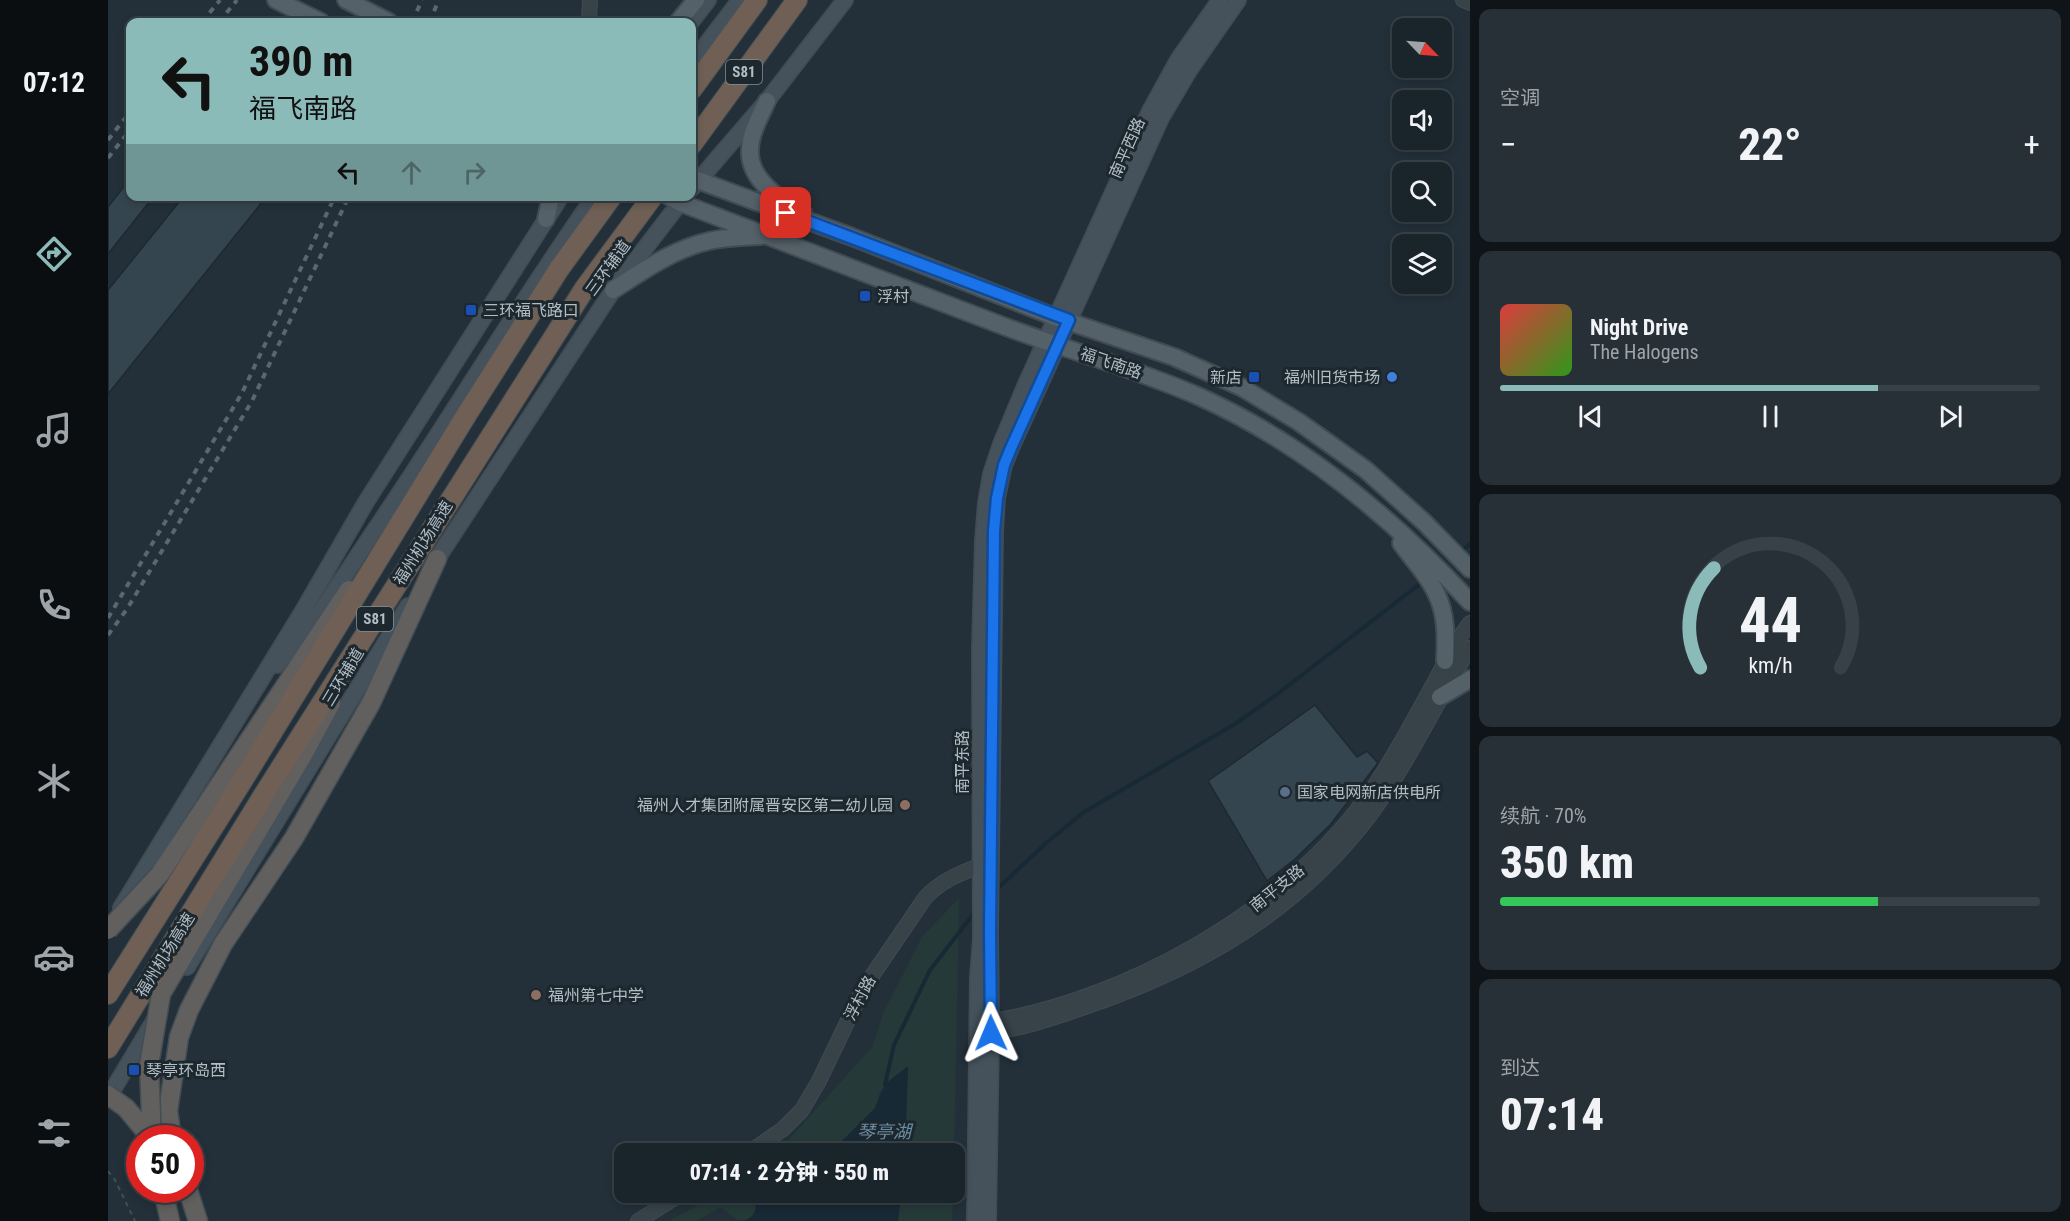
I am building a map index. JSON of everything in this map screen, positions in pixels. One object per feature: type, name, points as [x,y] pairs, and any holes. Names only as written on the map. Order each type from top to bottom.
[{"type":"highway","name":"S81","points":[[696,84],[757,0]]},
{"type":"highway","name":"S81","points":[[696,139],[797,0]]},
{"type":"highway","name":"福州机场高速","points":[[108,994],[241,783],[467,414],[559,269],[608,201]]},
{"type":"highway","name":"福州机场高速","points":[[108,1048],[263,796],[585,288],[648,201]]},
{"type":"highway","points":[[108,930],[160,874],[467,414]]},
{"type":"highway","points":[[170,1125],[168,1111],[179,1037],[189,1010],[224,944],[294,838],[371,703],[436,559]]},
{"type":"highway","points":[[151,1125],[149,1065],[161,994],[304,753],[392,592]]},
{"type":"highway","points":[[108,1096],[126,1108],[141,1125]]},
{"type":"highway","points":[[166,1203],[170,1221]]},
{"type":"highway","points":[[192,1203],[198,1221]]},
{"type":"main road","points":[[276,0],[313,18]]},
{"type":"main road","points":[[346,0],[381,18]]},
{"type":"main road","points":[[681,18],[696,0]]},
{"type":"main road","points":[[693,18],[708,0]]},
{"type":"main road","points":[[696,58],[740,0]]},
{"type":"main road","points":[[696,180],[767,101],[845,0]]},
{"type":"main road","name":"南平西路","points":[[1062,319],[1155,101],[1178,60],[1220,0]]},
{"type":"main road","name":"南平西路","points":[[1062,319],[1161,118],[1190,69],[1238,0]]},
{"type":"main road","points":[[767,101],[753,130],[749,152],[756,174],[771,192],[852,237]]},
{"type":"main road","name":"福飞南路","points":[[696,184],[852,237],[1062,319],[1196,366],[1241,387],[1272,404],[1358,463],[1435,532],[1468,567]]},
{"type":"main road","points":[[546,219],[549,201]]},
{"type":"main road","points":[[108,930],[303,611],[366,502],[558,201]]},
{"type":"main road","points":[[256,687],[300,641],[592,201]]},
{"type":"main road","name":"三环辅道","points":[[108,1096],[436,559],[613,290],[677,201]]},
{"type":"main road","name":"福飞南路","points":[[683,201],[766,236],[1052,344],[1158,380],[1256,424],[1311,460],[1383,517],[1413,551],[1455,586],[1470,602]]},
{"type":"main road","points":[[613,290],[657,262],[682,250],[709,241],[766,236]]},
{"type":"main road","name":"南平东路","points":[[988,1221],[985,1028],[988,866],[980,648],[986,503],[991,474],[1001,444],[1052,344],[1062,319]]},
{"type":"main road","points":[[1413,551],[1441,602],[1444,618],[1445,662]]},
{"type":"main road","points":[[1440,697],[1470,679]]},
{"type":"main road","name":"南平东路","points":[[986,936],[981,884],[988,866]]},
{"type":"main road","name":"南平东路","points":[[975,1221],[985,1028]]},
{"type":"street","points":[[589,18],[590,0]]},
{"type":"street","points":[[1463,0],[1470,3]]},
{"type":"street","name":"南平支路","points":[[985,1028],[1083,998],[1124,981],[1209,936],[1248,912],[1302,869],[1357,810],[1392,759],[1445,662],[1470,623]]},
{"type":"street","name":"南平支路","points":[[985,1028],[1042,1022],[1140,987],[1211,953],[1280,908],[1318,875],[1371,813],[1393,780],[1470,648]]},
{"type":"street","name":"浮村路","points":[[764,1143],[783,1130],[802,1110],[819,1081],[863,988],[925,898],[941,883],[988,866]]},
{"type":"street","points":[[638,1221],[667,1203]]},
{"type":"path","points":[[108,1171],[115,1180],[135,1221]]},
{"type":"green space","points":[[959,898],[954,1143],[905,1143],[908,1066],[880,1092],[875,1108],[840,1143],[786,1143],[873,1046],[882,1016],[922,937]]},
{"type":"green space","points":[[702,1203],[754,1203],[756,1207],[754,1215],[748,1220],[737,1220],[721,1207],[696,1221],[669,1221]]},
{"type":"green space","points":[[900,1203],[953,1203],[952,1221],[898,1221]]},
{"type":"water","name":"琴亭湖","points":[[908,1066],[905,1143],[840,1143],[875,1108],[885,1084]]},
{"type":"water","points":[[754,1203],[900,1203],[898,1221],[743,1221],[752,1216],[756,1207]]},
{"type":"building","points":[[126,184],[126,201],[150,201],[108,254],[108,207]]},
{"type":"building","points":[[180,201],[263,201],[108,394],[108,290]]},
{"type":"building","name":"国家电网新店供电所","points":[[1315,705],[1357,757],[1367,751],[1378,763],[1330,825],[1295,859],[1267,881],[1208,781]]},
{"type":"waterway","points":[[1459,553],[1470,544]]},
{"type":"waterway","points":[[995,891],[1045,844],[1084,812],[1235,724],[1425,580]]},
{"type":"waterway","points":[[885,1084],[894,1045],[930,970],[975,912]]},
{"type":"railway","points":[[205,18],[220,0]]},
{"type":"railway","points":[[222,18],[237,0]]},
{"type":"railway","points":[[414,18],[422,0]]},
{"type":"railway","points":[[431,18],[439,0]]},
{"type":"railway","points":[[108,140],[126,117]]},
{"type":"railway","points":[[108,158],[126,135]]},
{"type":"railway","points":[[108,618],[242,393],[333,201]]},
{"type":"railway","points":[[108,635],[127,609],[252,401],[347,201]]},
{"type":"place","name":"浮村","points":[[865,296]]},
{"type":"place","name":"三环福飞路口","points":[[471,310]]},
{"type":"place","name":"新店","points":[[1254,377]]},
{"type":"place","name":"福州旧货市场","points":[[1392,377]]},
{"type":"place","name":"国家电网新店供电所","points":[[1285,792]]},
{"type":"place","name":"福州人才集团附属晋安区第二幼儿园","points":[[905,805]]},
{"type":"place","name":"福州第七中学","points":[[536,995]]},
{"type":"place","name":"琴亭环岛西","points":[[134,1070]]},
{"type":"route","points":[[786,213],[1055,317],[1069,320],[1004,465],[997,498],[994,531],[992,661],[991,1033]]}]
